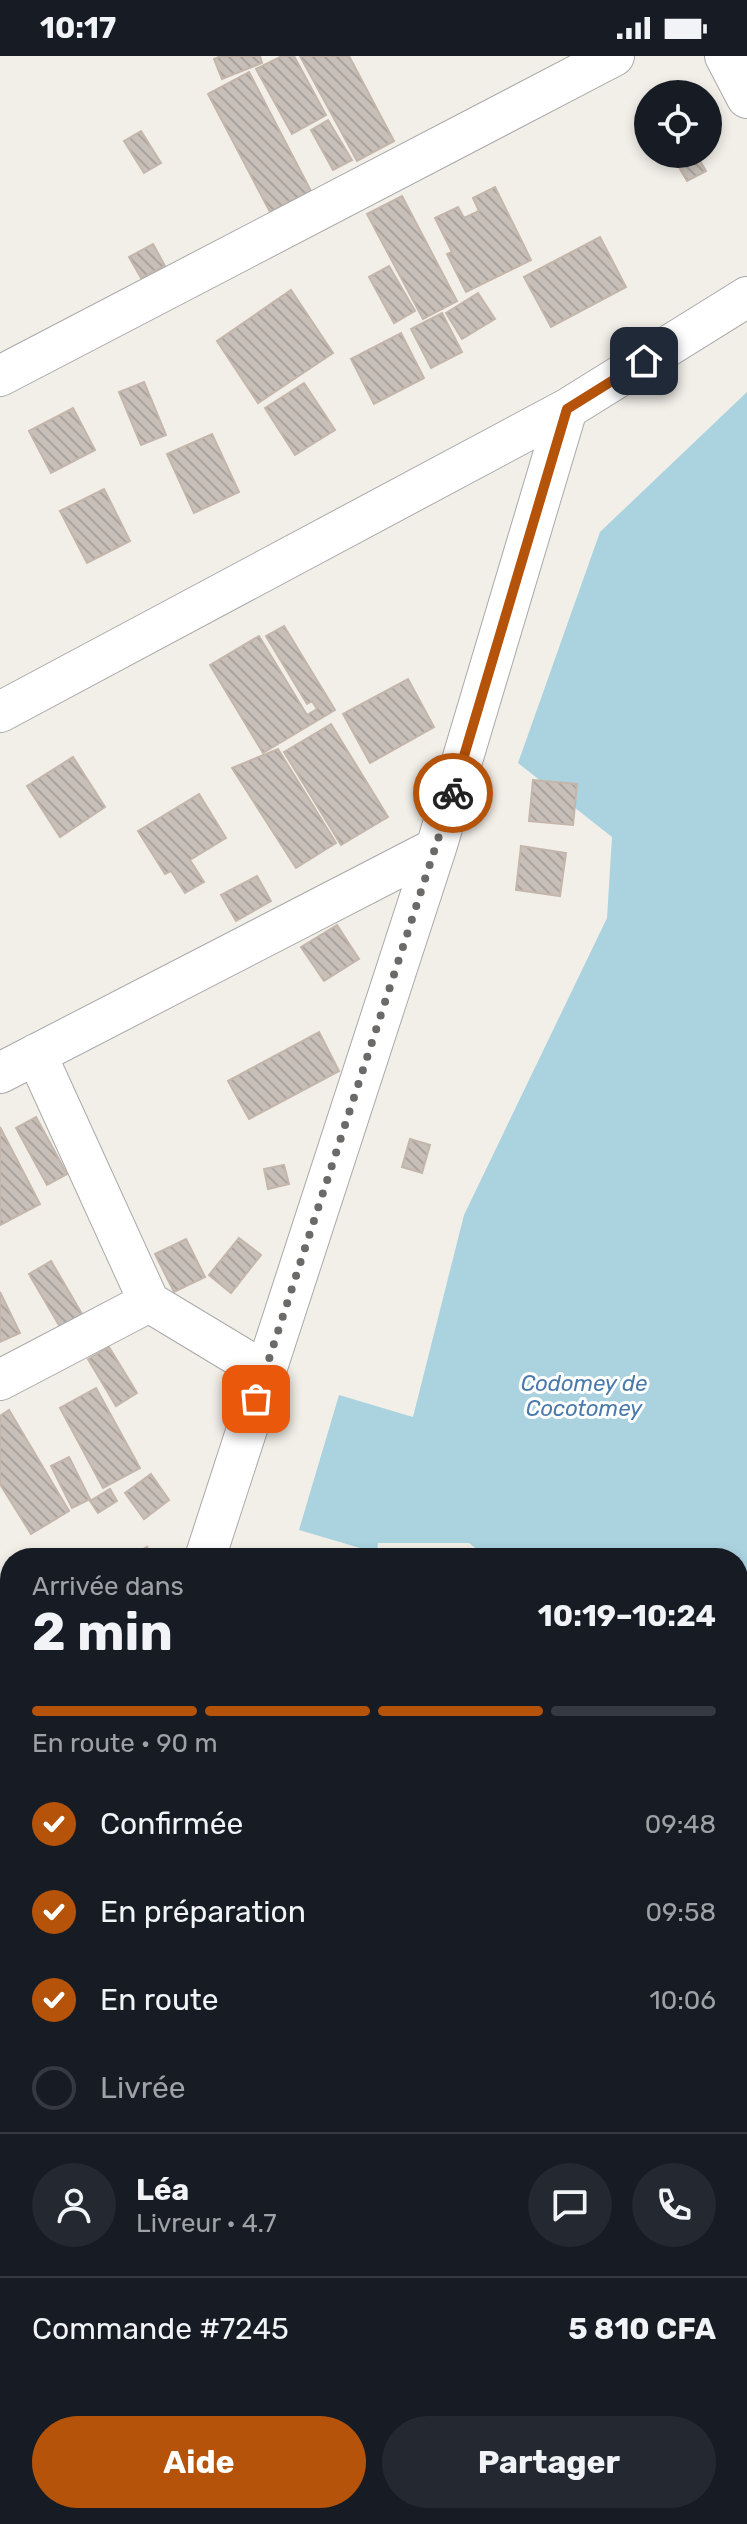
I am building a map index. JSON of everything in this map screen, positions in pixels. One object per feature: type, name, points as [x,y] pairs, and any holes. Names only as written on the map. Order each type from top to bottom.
[{"type":"street","points":[[0,376],[614,56]]},
{"type":"street","points":[[725,56],[747,98]]},
{"type":"street","points":[[1,709],[567,409],[747,297]]},
{"type":"street","points":[[208,1548],[436,848],[567,409]]},
{"type":"street","points":[[0,1073],[436,848]]},
{"type":"street","points":[[36,1054],[149,1302],[265,1372]]},
{"type":"street","points":[[0,1380],[149,1302]]},
{"type":"water","name":"Codomey de Cocotomey","points":[[747,392],[747,1548],[475,1548],[469,1543],[378,1543],[378,1548],[360,1548],[299,1530],[339,1395],[413,1417],[464,1215],[607,918],[612,837],[518,763],[600,532]]},
{"type":"building","points":[[221,56],[260,56],[262,63],[222,79],[214,59]]},
{"type":"building","points":[[282,56],[294,56],[326,115],[292,134],[256,69]]},
{"type":"building","points":[[300,56],[349,56],[394,141],[357,161]]},
{"type":"building","points":[[249,72],[311,191],[270,212],[208,94]]},
{"type":"building","points":[[328,120],[352,160],[333,170],[311,130]]},
{"type":"building","points":[[141,131],[161,163],[144,173],[124,141]]},
{"type":"building","points":[[679,168],[704,168],[706,171],[687,181]]},
{"type":"building","points":[[495,187],[531,260],[466,292],[447,254],[452,252],[435,218],[458,207],[464,218],[479,211],[473,198]]},
{"type":"building","points":[[402,196],[457,301],[423,319],[367,214]]},
{"type":"building","points":[[600,237],[626,287],[551,327],[524,277]]},
{"type":"building","points":[[153,244],[165,266],[141,278],[129,257]]},
{"type":"building","points":[[389,266],[415,311],[394,323],[369,277]]},
{"type":"building","points":[[291,290],[333,353],[258,403],[217,341]]},
{"type":"building","points":[[478,293],[495,319],[462,339],[446,313]]},
{"type":"building","points":[[442,313],[462,352],[431,368],[411,329]]},
{"type":"building","points":[[401,333],[424,378],[374,404],[351,359]]},
{"type":"building","points":[[144,382],[166,435],[141,445],[119,392]]},
{"type":"building","points":[[304,383],[335,430],[295,455],[265,408]]},
{"type":"building","points":[[73,408],[95,450],[51,473],[29,431]]},
{"type":"building","points":[[212,434],[239,492],[194,513],[167,454]]},
{"type":"building","points":[[104,489],[130,541],[87,563],[60,511]]},
{"type":"building","points":[[284,626],[335,710],[263,753],[210,665],[259,636],[307,715],[317,709],[312,701],[307,704],[266,636]]},
{"type":"building","points":[[408,679],[434,727],[370,763],[343,714]]},
{"type":"building","points":[[331,724],[388,817],[341,845],[284,752]]},
{"type":"building","points":[[278,749],[336,843],[296,868],[232,768]]},
{"type":"building","points":[[73,757],[105,807],[60,837],[27,786]]},
{"type":"building","points":[[533,780],[577,784],[573,825],[529,821]]},
{"type":"building","points":[[199,794],[226,838],[190,860],[204,882],[185,893],[171,871],[165,874],[138,831]]},
{"type":"building","points":[[521,846],[566,853],[560,896],[516,890]]},
{"type":"building","points":[[257,876],[271,901],[236,921],[221,895]]},
{"type":"building","points":[[337,925],[359,959],[324,981],[301,947]]},
{"type":"building","points":[[319,1032],[339,1071],[249,1119],[228,1081]]},
{"type":"building","points":[[36,1117],[67,1174],[47,1185],[16,1128]]},
{"type":"building","points":[[0,1127],[40,1204],[0,1225]]},
{"type":"building","points":[[410,1139],[430,1145],[422,1173],[402,1167]]},
{"type":"building","points":[[284,1165],[289,1184],[268,1189],[264,1169]]},
{"type":"building","points":[[239,1238],[261,1255],[231,1293],[209,1275]]},
{"type":"building","points":[[186,1239],[205,1277],[174,1292],[155,1254]]},
{"type":"building","points":[[51,1261],[82,1314],[60,1327],[29,1274]]},
{"type":"building","points":[[0,1292],[20,1333],[0,1342]]},
{"type":"building","points":[[109,1347],[137,1393],[116,1406],[88,1359]]},
{"type":"building","points":[[96,1388],[140,1468],[103,1488],[60,1408]]},
{"type":"building","points":[[9,1410],[69,1511],[31,1534],[0,1484],[0,1416]]},
{"type":"building","points":[[69,1457],[90,1499],[72,1508],[51,1466]]},
{"type":"building","points":[[151,1474],[169,1500],[144,1519],[125,1493]]},
{"type":"building","points":[[110,1489],[117,1501],[98,1513],[90,1501]]},
{"type":"way so far","points":[[256,1399],[453,793]]},
{"type":"route","points":[[453,793],[567,409],[644,361]]}]
